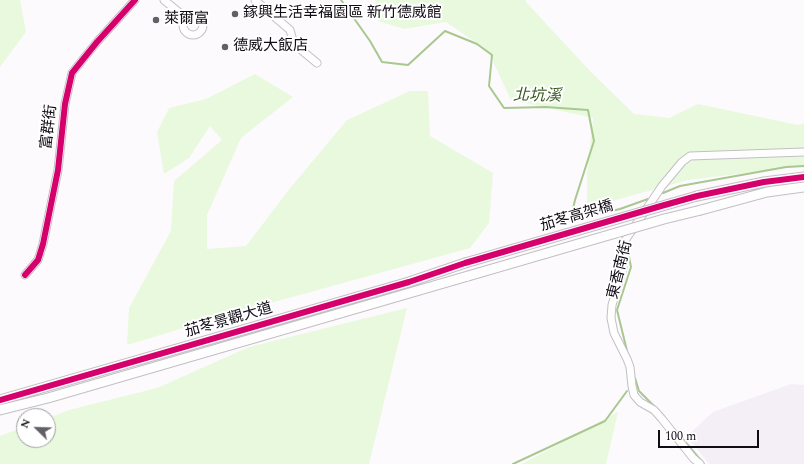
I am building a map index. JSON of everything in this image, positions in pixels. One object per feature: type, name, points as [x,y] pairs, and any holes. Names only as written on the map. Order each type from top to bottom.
[{"type":"street","name":"富群街","points":[[25,275],[38,260],[43,244],[58,170],[66,104],[72,73],[135,0]]},
{"type":"street","points":[[164,0],[186,18]]},
{"type":"street","points":[[255,0],[290,30],[294,44],[317,63]]},
{"type":"street","name":"東香南街","points":[[700,464],[693,458],[654,410],[640,402],[634,395],[629,363],[614,333],[611,318],[612,305],[623,268],[624,242],[662,186],[682,162],[690,156],[804,152]]},
{"type":"street","name":"茄苳高架橋","points":[[465,263],[697,196],[764,182],[804,177]]},
{"type":"street","name":"茄苳高架橋","points":[[468,276],[664,219],[767,192],[804,187]]},
{"type":"street","name":"茄苳景觀大道","points":[[0,400],[408,282],[465,263]]},
{"type":"street","name":"茄苳景觀大道","points":[[0,410],[468,276]]},
{"type":"shaded area","points":[[791,384],[804,385],[804,464],[709,464],[687,436],[713,412]]},
{"type":"green space","points":[[0,0],[20,0],[26,32],[0,67]]},
{"type":"green space","points":[[375,0],[526,0],[526,2],[590,71],[634,114],[669,118],[698,104],[798,125],[804,123],[804,166],[688,180],[587,208],[587,174],[593,118],[511,100],[488,51],[446,22],[404,29],[378,21]]},
{"type":"green space","points":[[255,74],[293,97],[241,138],[207,215],[207,249],[246,246],[291,187],[347,120],[410,91],[428,91],[430,136],[493,173],[489,223],[470,248],[227,315],[127,345],[129,308],[171,231],[174,181],[222,140],[210,126],[189,158],[164,174],[157,132],[169,108],[206,99]]},
{"type":"green space","points":[[407,308],[369,464],[0,464],[0,436],[16,430],[16,448],[56,448],[56,415],[69,410],[157,388],[249,347]]},
{"type":"green space","points":[[618,412],[606,464],[522,464]]},
{"type":"waterway","name":"北坑溪","points":[[341,0],[370,41],[382,62],[408,65],[445,31],[477,44],[492,55],[489,86],[504,108],[546,107],[588,110],[594,141],[575,200],[570,221],[620,209],[648,199]]},
{"type":"waterway","name":"北坑溪","points":[[663,193],[680,186],[786,167],[804,166]]},
{"type":"waterway","points":[[627,247],[631,267],[617,310],[628,355]]},
{"type":"waterway","points":[[635,378],[639,391],[656,408]]},
{"type":"waterway","points":[[513,464],[605,421],[627,391]]},
{"type":"waterway","points":[[676,431],[704,464]]},
{"type":"cycle path","points":[[25,275],[38,260],[43,244],[58,170],[65,104],[72,73],[97,42],[135,0]]},
{"type":"cycle path","points":[[0,400],[409,282],[465,263],[697,196],[764,182],[804,177]]},
{"type":"place","name":"鎵興生活幸福園區 新竹德威館","points":[[235,14]]},
{"type":"place","name":"萊爾富","points":[[156,20]]},
{"type":"place","name":"德威大飯店","points":[[225,47]]}]
